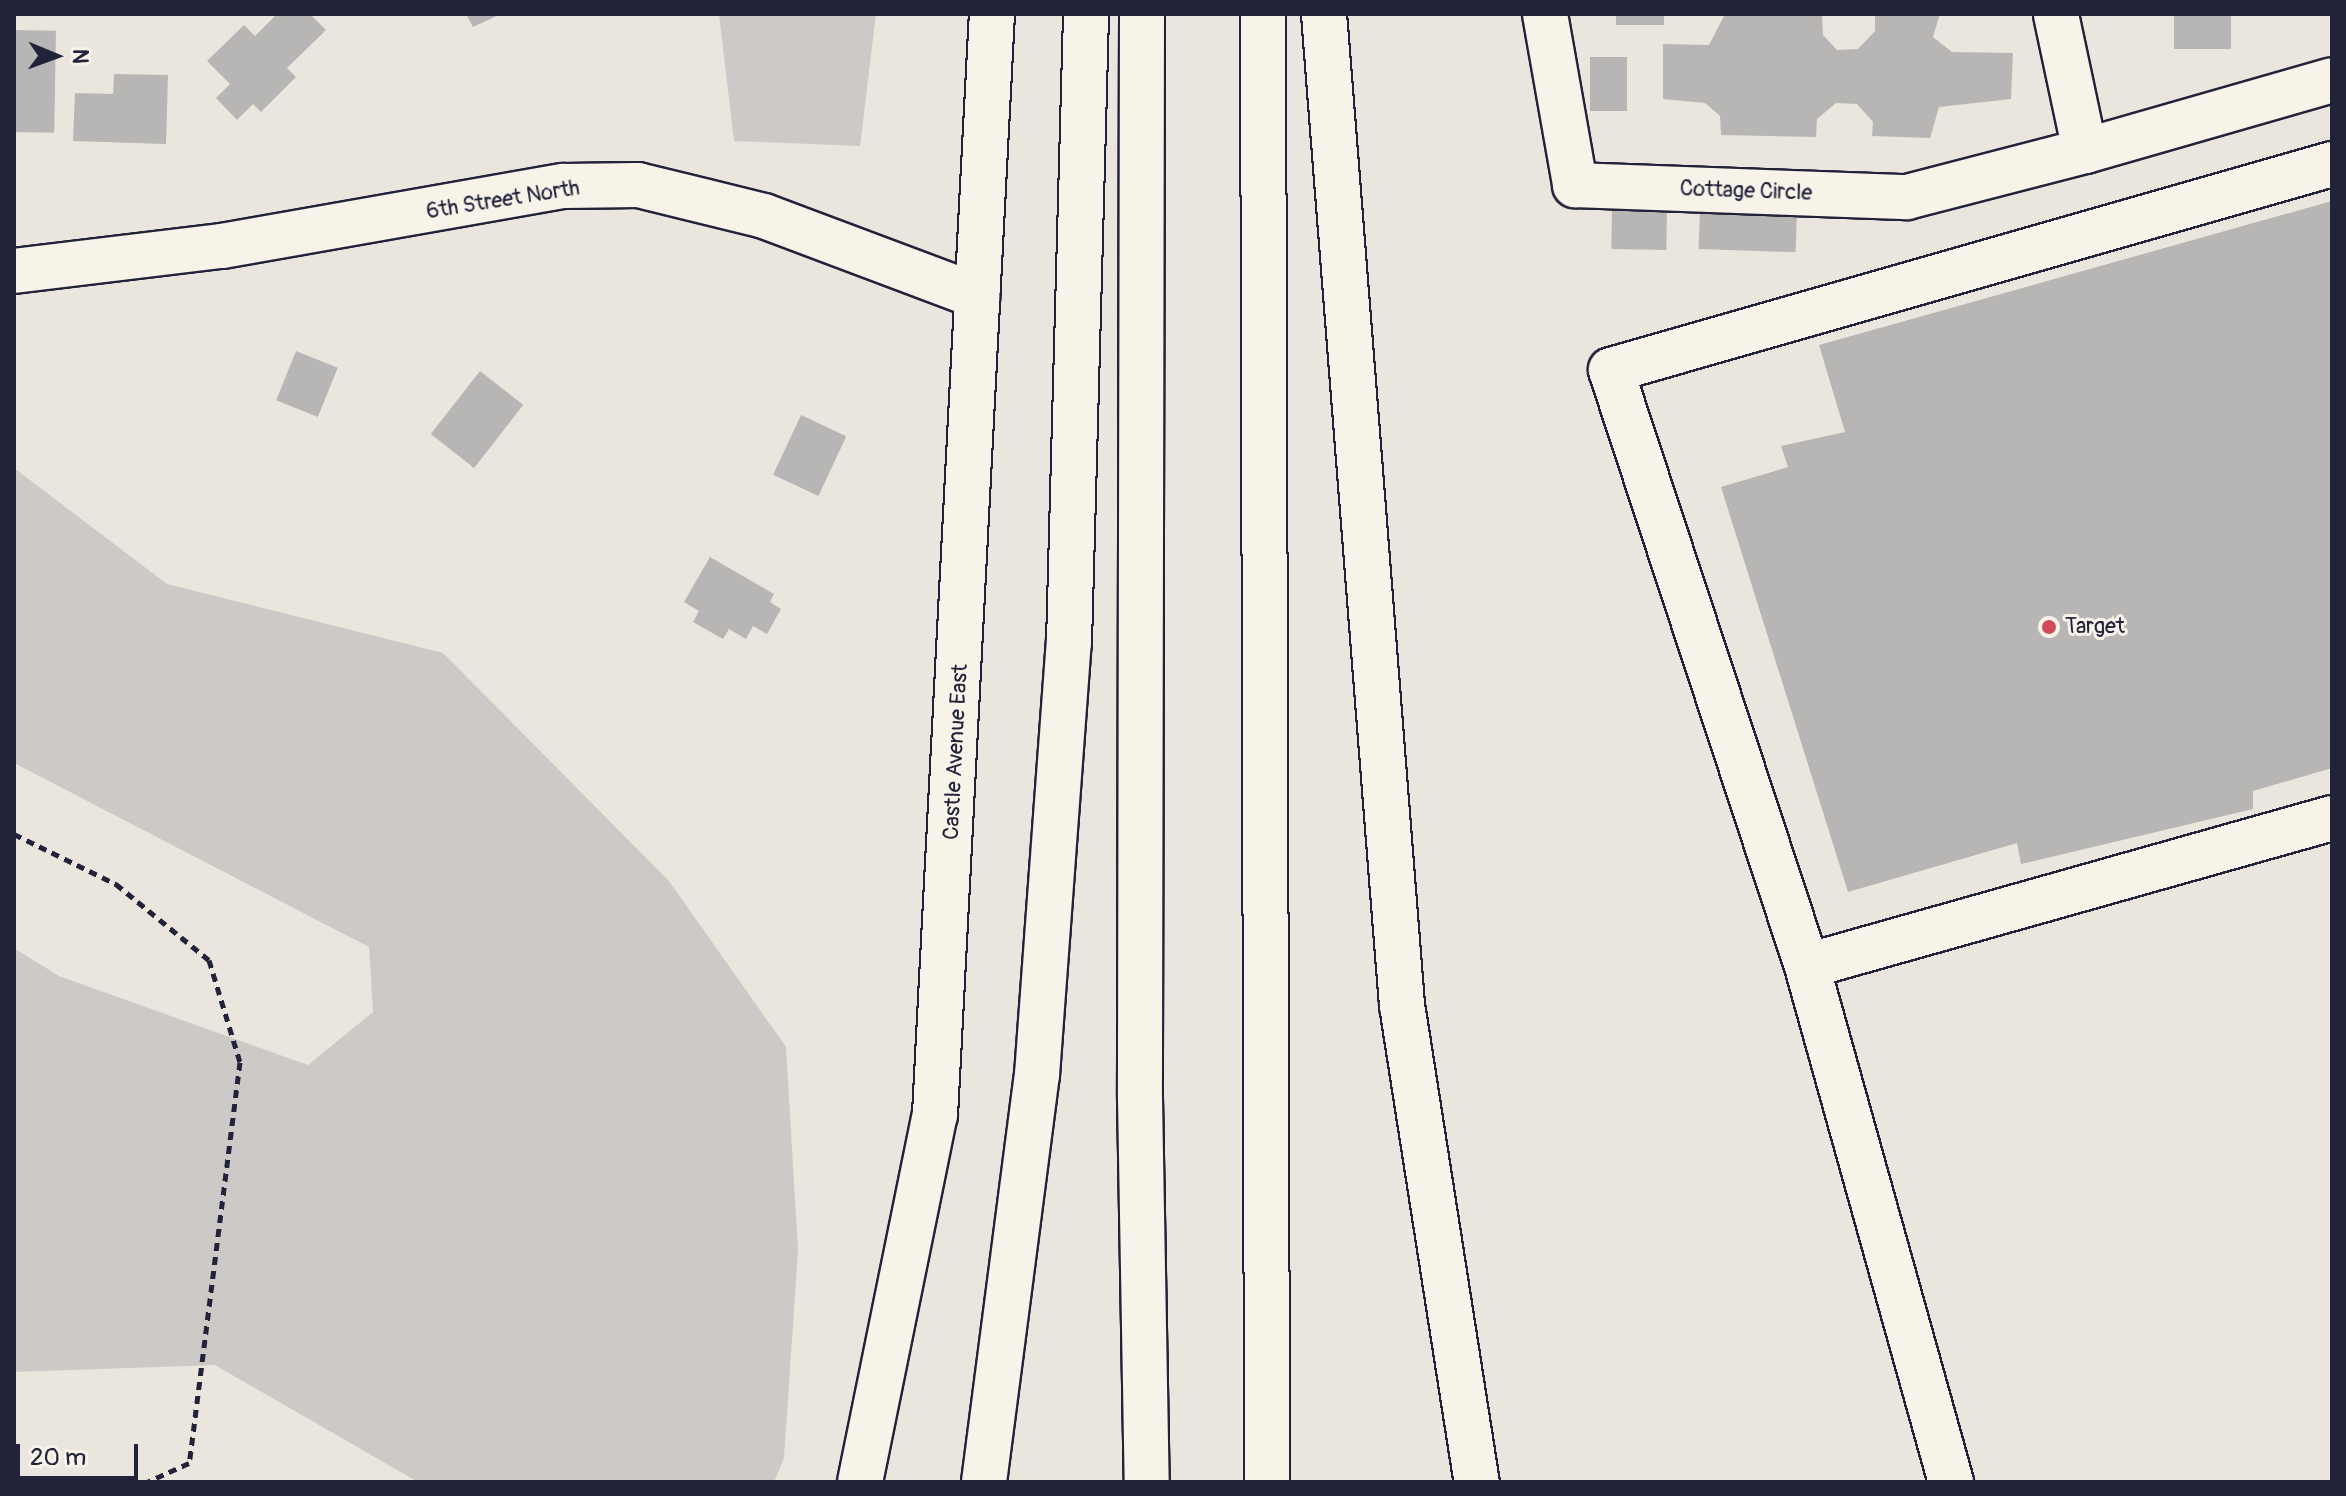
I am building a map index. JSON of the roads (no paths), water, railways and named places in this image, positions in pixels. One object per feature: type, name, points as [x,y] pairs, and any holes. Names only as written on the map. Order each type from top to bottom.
[{"type":"main road","name":"Castle Avenue East","points":[[860,1482],[935,1115],[992,14]]},
{"type":"main road","points":[[984,1482],[1037,1075],[1068,658],[1086,14]]},
{"type":"main road","points":[[1142,14],[1140,1098],[1147,1482]]},
{"type":"main road","points":[[1263,14],[1267,1482]]},
{"type":"main road","points":[[1324,14],[1402,1005],[1477,1482]]},
{"type":"main road","name":"Cottage Circle","points":[[1545,14],[1575,185],[1907,197],[2085,151],[2332,80]]},
{"type":"main road","points":[[2056,14],[2085,151]]},
{"type":"main road","points":[[1951,1482],[1807,966],[1611,370],[2332,164]]},
{"type":"main road","name":"6th Street North","points":[[14,271],[222,246],[564,186],[638,185],[751,211],[977,296]]},
{"type":"main road","points":[[1807,966],[2332,818]]},
{"type":"place","name":"Target","points":[[2049,627]]}]
